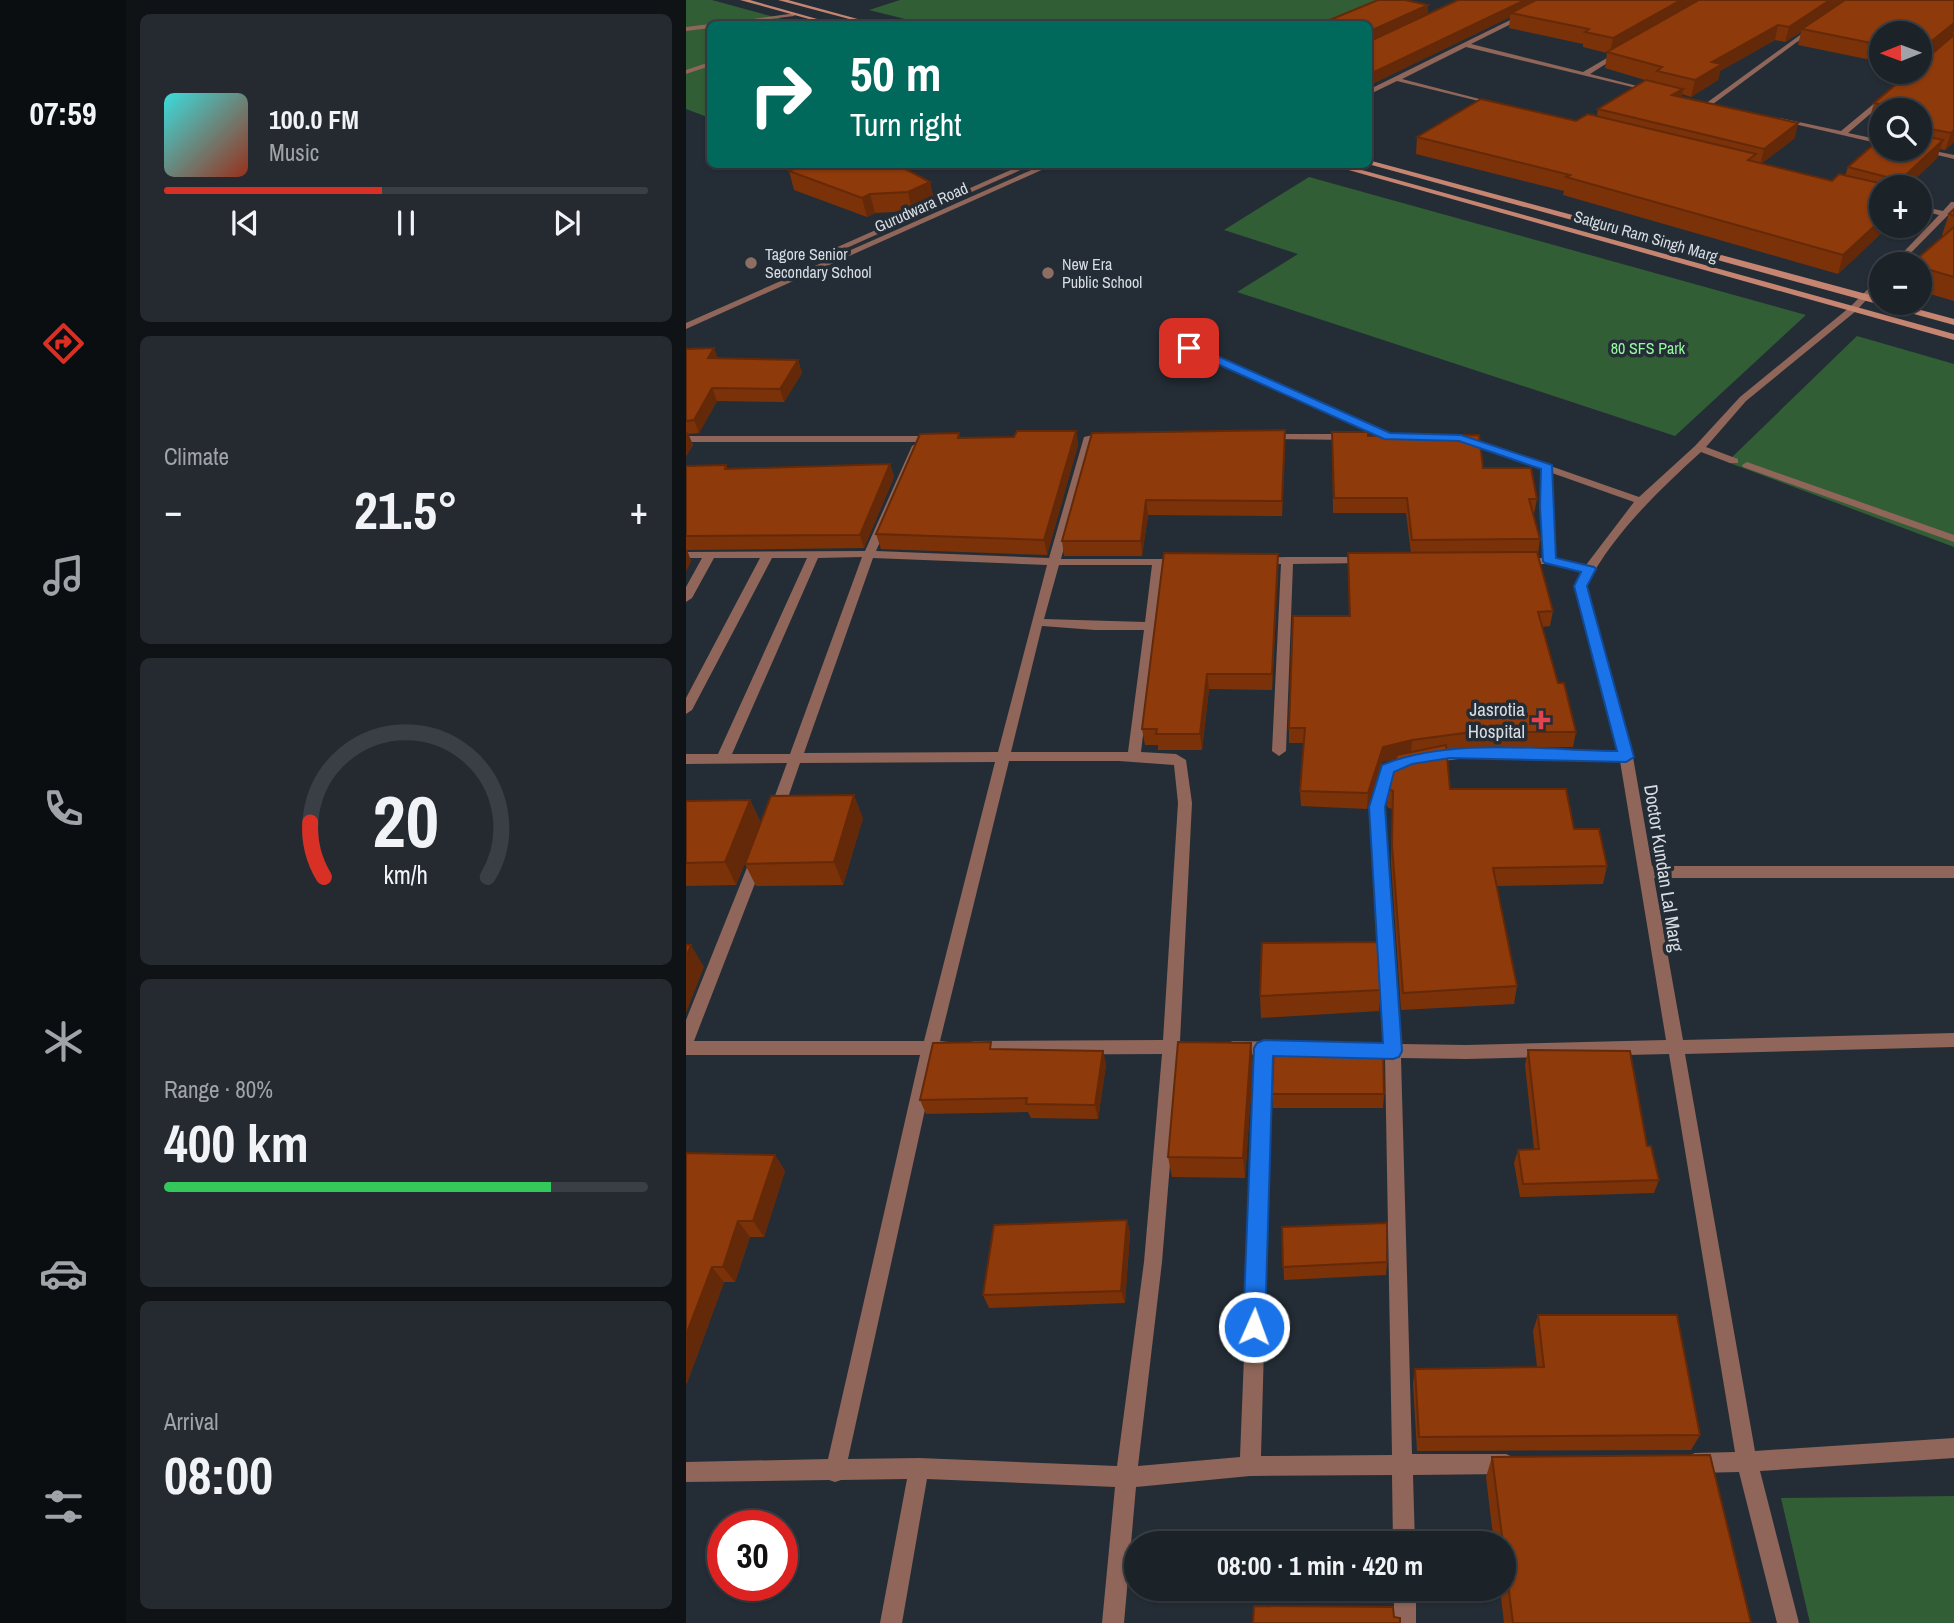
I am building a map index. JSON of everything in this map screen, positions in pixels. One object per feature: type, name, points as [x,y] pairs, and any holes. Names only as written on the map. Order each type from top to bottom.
[{"type":"main road","points":[[743,0],[821,21]]},
{"type":"main road","points":[[781,0],[862,21]]},
{"type":"main road","name":"Satguru Ram Singh Marg","points":[[1372,163],[1869,298]]},
{"type":"main road","name":"Satguru Ram Singh Marg","points":[[1343,168],[1954,337]]},
{"type":"main road","points":[[1929,315],[1954,322]]},
{"type":"street","points":[[1544,0],[1554,1]]},
{"type":"street","points":[[1372,91],[1554,1]]},
{"type":"street","points":[[742,21],[794,14]]},
{"type":"street","points":[[686,29],[707,26]]},
{"type":"street","points":[[1707,105],[1815,26]]},
{"type":"street","points":[[1466,45],[1666,95]]},
{"type":"street","points":[[1585,74],[1628,48]]},
{"type":"street","points":[[686,72],[707,65]]},
{"type":"street","points":[[1396,79],[1508,108]]},
{"type":"street","points":[[1843,134],[1902,84]]},
{"type":"street","points":[[1693,102],[1734,111]]},
{"type":"street","points":[[1775,119],[1869,139]]},
{"type":"street","points":[[1932,152],[1954,157]]},
{"type":"street","points":[[828,253],[1022,168]]},
{"type":"street","name":"Gurudwara Road","points":[[686,326],[1043,168]]},
{"type":"street","points":[[1932,227],[1954,204]]},
{"type":"street","points":[[1932,211],[1944,214]]},
{"type":"street","points":[[1908,252],[1922,238]]},
{"type":"street","name":"Doctor Kundan Lal Marg","points":[[1788,1623],[1747,1462],[1626,757],[1580,586],[1589,569],[1641,501],[1699,448],[1743,399],[1853,309],[1869,292]]},
{"type":"street","points":[[1166,337],[1388,437]]},
{"type":"street","points":[[1250,437],[1401,436]]},
{"type":"street","points":[[835,1472],[930,1048],[1037,622],[1055,562],[1083,437],[1103,437]]},
{"type":"street","points":[[1447,437],[1476,442],[1641,501]]},
{"type":"street","points":[[686,439],[947,439]]},
{"type":"street","points":[[686,1041],[795,759],[869,554],[920,439]]},
{"type":"street","points":[[1699,448],[1734,461]]},
{"type":"street","points":[[1746,465],[1954,539]]},
{"type":"street","points":[[1547,467],[1549,561]]},
{"type":"street","points":[[723,759],[814,554]]},
{"type":"street","points":[[686,555],[869,554],[1055,562],[1197,562]]},
{"type":"street","points":[[686,598],[710,555]]},
{"type":"street","points":[[686,710],[768,555]]},
{"type":"street","points":[[1279,751],[1287,560]]},
{"type":"street","points":[[1249,561],[1382,560]]},
{"type":"street","points":[[1511,561],[1549,561],[1589,569]]},
{"type":"street","points":[[1134,757],[1158,562]]},
{"type":"street","points":[[1037,622],[1151,626]]},
{"type":"street","points":[[1404,1531],[1393,1051],[1377,807],[1388,768],[1410,759],[1450,753],[1626,757]]},
{"type":"street","points":[[686,759],[1134,757],[1175,760],[1181,763],[1185,803],[1171,1047],[1153,1262],[1126,1477],[1113,1623]]},
{"type":"street","points":[[1644,872],[1954,872]]},
{"type":"street","points":[[1354,1050],[1466,1052],[1954,1040]]},
{"type":"street","points":[[686,1048],[1302,1049]]},
{"type":"street","points":[[1250,1466],[1264,1048]]},
{"type":"street","points":[[1679,1463],[1747,1462],[1954,1448]]},
{"type":"street","points":[[686,1472],[835,1472],[919,1468],[1126,1477],[1250,1466],[1527,1464]]},
{"type":"street","points":[[891,1623],[919,1468]]},
{"type":"street","points":[[1405,1601],[1405,1623]]},
{"type":"green space","points":[[686,0],[712,0],[789,21],[707,21],[707,117],[686,109]]},
{"type":"green space","points":[[900,0],[1390,0],[1344,21],[913,21],[869,10]]},
{"type":"green space","name":"80 SFS Park","points":[[1309,177],[1806,315],[1675,436],[1237,292],[1298,254],[1224,230]]},
{"type":"green space","points":[[1857,336],[1954,364],[1954,547],[1727,462]]},
{"type":"green space","points":[[1954,1496],[1954,1623],[1810,1623],[1781,1498]]},
{"type":"building","points":[[1378,0],[1405,0],[1428,5],[1372,30],[1372,21],[1327,21]]},
{"type":"building","points":[[1458,0],[1525,0],[1372,73],[1372,40]]},
{"type":"building","points":[[1536,0],[1681,0],[1613,38],[1585,32],[1589,29],[1511,13]]},
{"type":"building","points":[[1699,0],[1830,0],[1789,27],[1778,25],[1712,62],[1722,64],[1695,80],[1657,71],[1662,67],[1607,52]]},
{"type":"building","points":[[1845,0],[1954,0],[1954,23],[1932,41],[1932,21],[1869,21],[1869,43],[1802,29]]},
{"type":"building","points":[[1954,35],[1954,130],[1951,133],[1932,129],[1932,98],[1880,98],[1897,84],[1932,84],[1932,54]]},
{"type":"building","points":[[1646,80],[1683,89],[1672,95],[1798,123],[1764,149],[1598,109]]},
{"type":"building","points":[[1481,99],[1576,121],[1588,114],[1756,154],[1748,160],[1832,181],[1839,174],[1869,181],[1869,231],[1843,255],[1566,177],[1570,175],[1417,137]]},
{"type":"building","points":[[1932,138],[1943,140],[1932,150]]},
{"type":"building","points":[[1869,149],[1869,161],[1921,161],[1906,175],[1879,175],[1848,167]]},
{"type":"building","points":[[797,168],[904,168],[930,182],[908,192],[870,194],[862,198],[789,171]]},
{"type":"building","points":[[1954,227],[1954,277],[1932,271],[1932,252],[1925,252]]},
{"type":"building","points":[[714,348],[708,358],[798,360],[780,389],[712,388],[694,420],[686,421],[686,349]]},
{"type":"building","points":[[1285,430],[1282,501],[1146,500],[1141,541],[1062,541],[1092,433]]},
{"type":"building","points":[[1017,431],[1076,431],[1044,540],[876,534],[920,434],[959,433],[958,438],[1014,437]]},
{"type":"building","points":[[1332,432],[1368,432],[1368,436],[1479,435],[1483,468],[1531,468],[1537,499],[1529,499],[1540,539],[1412,540],[1407,498],[1334,498]]},
{"type":"building","points":[[890,464],[860,535],[686,536],[686,466],[726,465],[725,469]]},
{"type":"building","points":[[1537,552],[1553,611],[1538,612],[1558,683],[1564,683],[1576,732],[1472,732],[1412,740],[1383,747],[1368,793],[1300,791],[1305,728],[1289,728],[1293,616],[1350,616],[1348,553]]},
{"type":"building","points":[[1164,553],[1278,554],[1272,674],[1207,674],[1200,734],[1156,734],[1157,729],[1142,729]]},
{"type":"building","points":[[1446,745],[1450,789],[1566,789],[1574,829],[1599,829],[1607,866],[1493,868],[1517,986],[1403,993],[1392,845],[1393,791],[1388,789],[1397,755]]},
{"type":"building","points":[[854,795],[834,862],[745,864],[771,796]]},
{"type":"building","points":[[750,800],[725,862],[686,863],[686,801]]},
{"type":"building","points":[[1378,942],[1381,990],[1260,996],[1262,943]]},
{"type":"building","points":[[991,1042],[990,1049],[1103,1051],[1095,1105],[1026,1104],[1027,1098],[920,1100],[933,1043]]},
{"type":"building","points":[[1178,1042],[1251,1043],[1243,1158],[1168,1157]]},
{"type":"building","points":[[1274,1046],[1383,1047],[1384,1094],[1272,1094]]},
{"type":"building","points":[[1528,1050],[1630,1051],[1647,1146],[1651,1146],[1659,1180],[1523,1184],[1518,1150],[1539,1149]]},
{"type":"building","points":[[686,1153],[775,1155],[753,1221],[738,1221],[723,1267],[712,1267],[686,1335]]},
{"type":"building","points":[[1127,1220],[1121,1291],[983,1295],[994,1225]]},
{"type":"building","points":[[1387,1223],[1387,1262],[1283,1267],[1282,1227]]},
{"type":"building","points":[[1538,1315],[1677,1315],[1700,1435],[1419,1437],[1415,1369],[1544,1367]]},
{"type":"building","points":[[1710,1455],[1751,1623],[1513,1623],[1510,1601],[1516,1601],[1516,1531],[1501,1531],[1492,1457]]},
{"type":"building","points":[[1254,1606],[1393,1607],[1394,1617],[1400,1618],[1400,1623],[1253,1623]]},
{"type":"place","name":"Tagore Senior Secondary School","points":[[751,263]]},
{"type":"place","name":"New Era Public School","points":[[1048,273]]},
{"type":"place","name":"Jasrotia Hospital","points":[[1541,720]]},
{"type":"route","points":[[1189,348],[1388,437],[1461,438],[1547,467],[1549,561],[1589,569],[1580,586],[1626,757],[1450,753],[1410,759],[1388,768],[1377,807],[1393,1051],[1264,1048],[1254,1327]]}]
